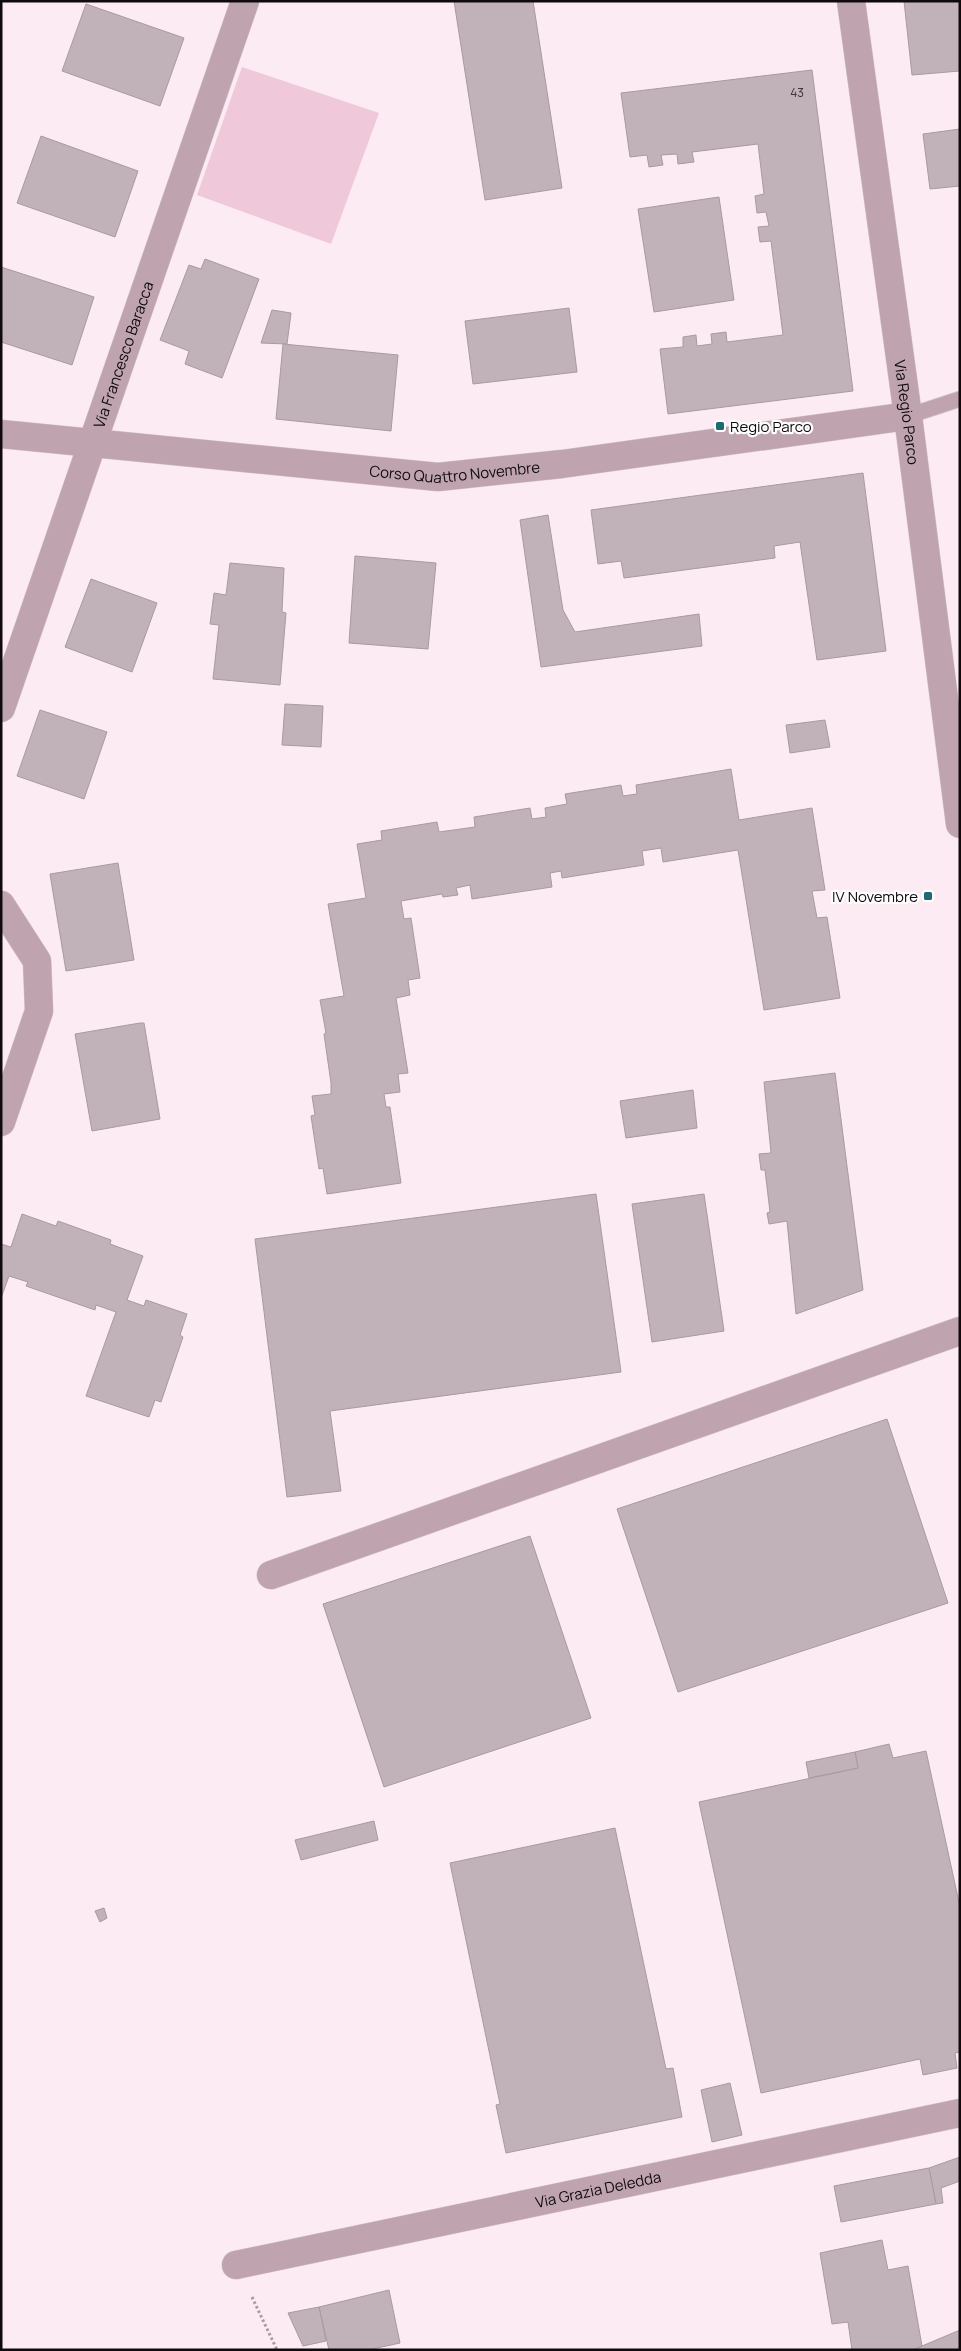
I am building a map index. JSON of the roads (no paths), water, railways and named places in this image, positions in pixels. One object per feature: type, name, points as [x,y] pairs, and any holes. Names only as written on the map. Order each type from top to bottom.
[{"type":"street","name":"Via Francesco Baracca","points":[[1,708],[245,1]]},
{"type":"street","name":"Via Regio Parco","points":[[851,1],[908,416],[960,824]]},
{"type":"street","name":"Corso Quattro Novembre","points":[[1,434],[438,477],[562,464],[908,416]]},
{"type":"street","points":[[1,906],[37,961],[39,1011],[1,1122]]},
{"type":"street","points":[[271,1575],[960,1331]]},
{"type":"street","name":"Via Grazia Deledda","points":[[236,2264],[960,2113]]},
{"type":"lane","points":[[908,416],[960,399]]},
{"type":"place","name":"Regio Parco","points":[[720,426]]},
{"type":"place","name":"IV Novembre","points":[[928,896]]}]
